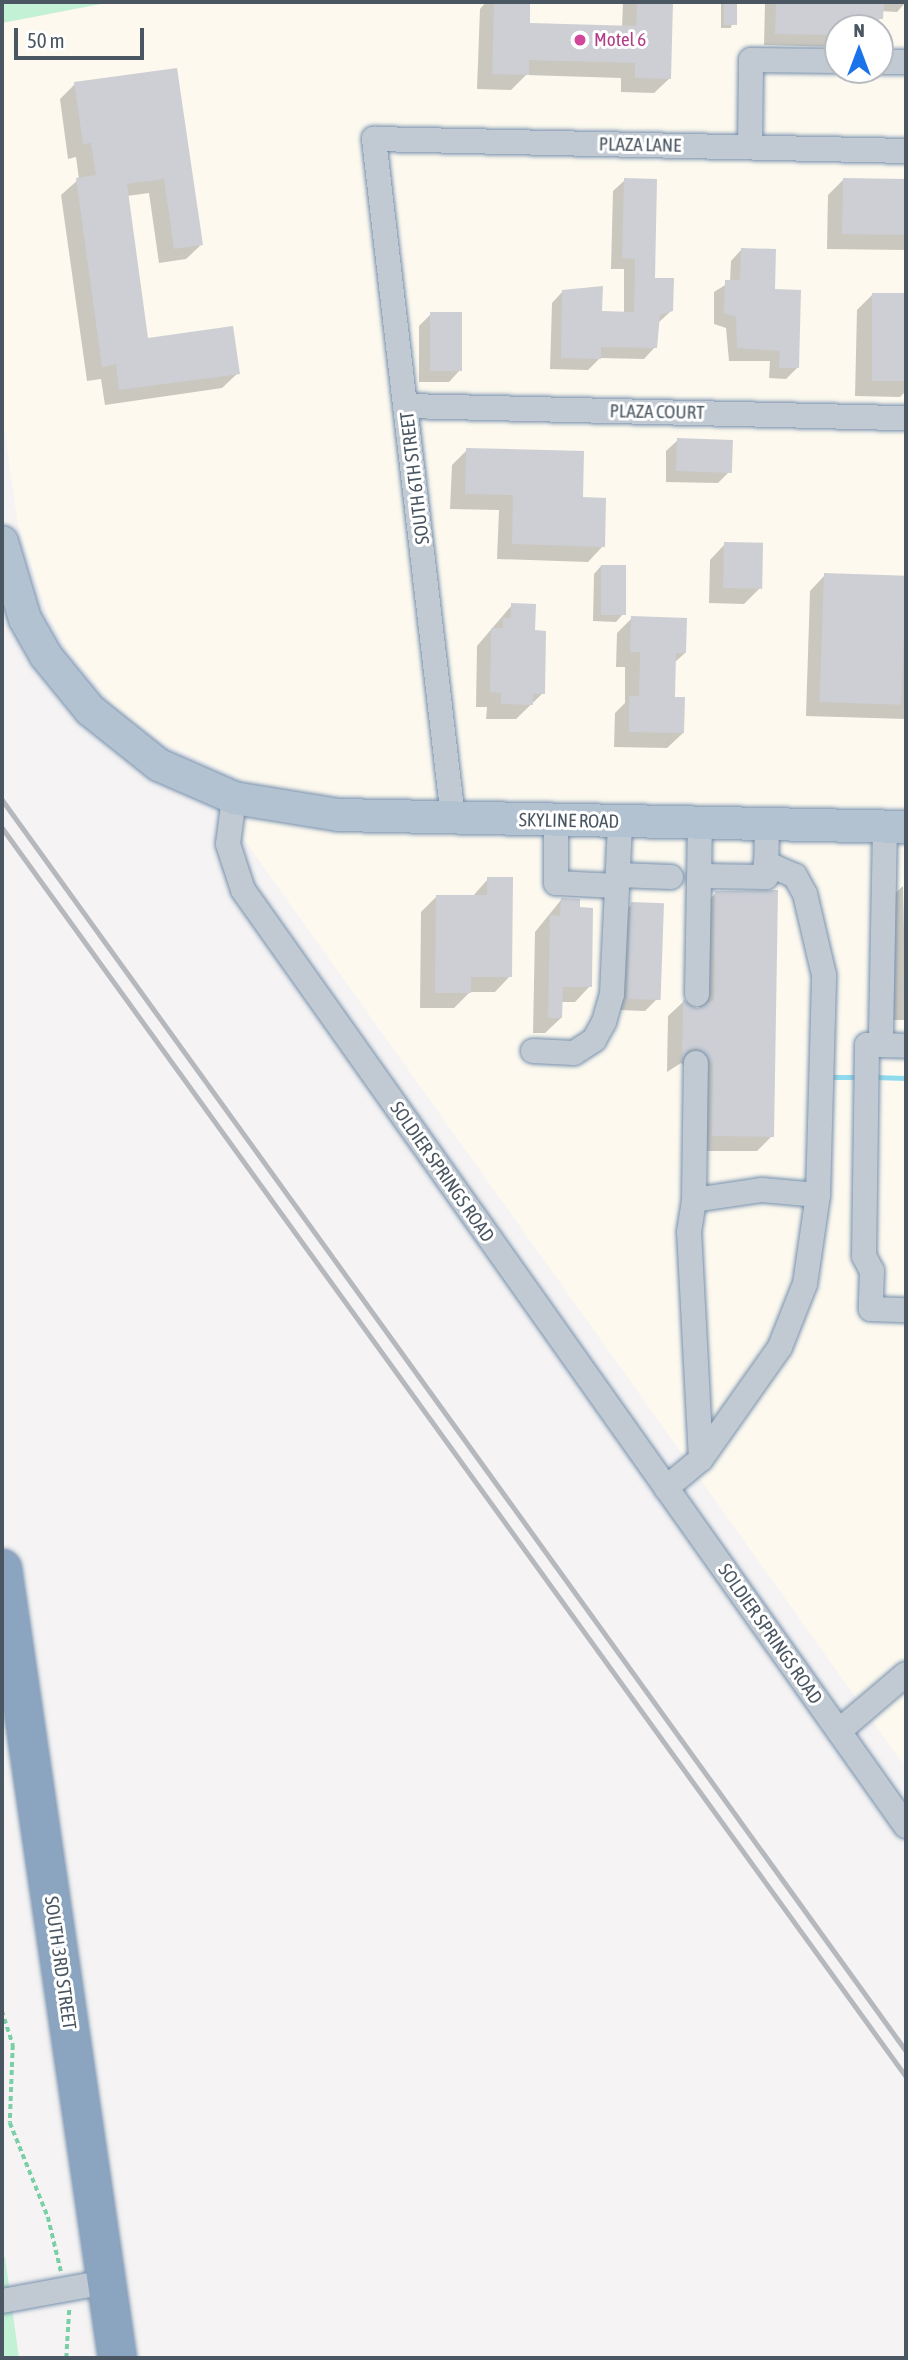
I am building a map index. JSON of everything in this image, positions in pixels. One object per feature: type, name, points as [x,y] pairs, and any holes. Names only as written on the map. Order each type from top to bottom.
[{"type":"highway","name":"SOUTH 3RD STREET","points":[[2,1567],[12,1698],[117,2358]]},
{"type":"main road","points":[[2,542],[25,619],[46,656],[81,701],[159,765],[233,798]]},
{"type":"main road","name":"SKYLINE ROAD","points":[[233,798],[340,815],[895,827]]},
{"type":"street","points":[[750,147],[751,60],[824,61]]},
{"type":"street","name":"PLAZA LANE","points":[[374,139],[906,151]]},
{"type":"street","name":"SOUTH 6TH STREET","points":[[374,139],[453,818]]},
{"type":"street","name":"PLAZA COURT","points":[[407,406],[906,418]]},
{"type":"street","name":"SOLDIER SPRINGS ROAD","points":[[233,798],[228,844],[243,890],[906,1826]]},
{"type":"street","points":[[556,820],[556,883],[671,877]]},
{"type":"street","points":[[533,1051],[574,1053],[594,1040],[604,1022],[612,994],[620,822]]},
{"type":"street","points":[[697,994],[700,823]]},
{"type":"street","points":[[700,876],[766,877],[767,824]]},
{"type":"street","points":[[881,1045],[895,827]]},
{"type":"street","points":[[666,1488],[701,1459],[780,1347],[804,1284],[818,1195],[824,975],[805,894],[795,876],[766,863]]},
{"type":"street","points":[[906,1046],[867,1045],[864,1256],[872,1271],[871,1309],[906,1310]]},
{"type":"street","points":[[696,1063],[694,1199],[689,1233],[701,1459]]},
{"type":"street","points":[[694,1199],[762,1190],[818,1195]]},
{"type":"street","points":[[839,1731],[906,1674]]},
{"type":"street","points":[[2,2301],[106,2283]]},
{"type":"path","points":[[2,2011],[13,2045],[10,2123],[48,2217],[71,2316],[66,2358]]},
{"type":"shaded area","points":[[111,2],[906,2],[906,1768],[243,838],[241,779],[163,743],[116,708],[68,651],[47,614],[18,525],[2,413],[2,23]]},
{"type":"green space","points":[[2,2],[111,2],[2,23]]},
{"type":"green space","points":[[2,2257],[5,2257],[19,2358],[2,2358]]},
{"type":"building","points":[[494,2],[530,2],[530,23],[636,26],[637,2],[673,2],[671,79],[635,78],[635,63],[529,60],[529,75],[492,74]]},
{"type":"building","points":[[724,2],[737,2],[737,25],[724,25]]},
{"type":"building","points":[[776,2],[884,2],[883,14],[824,14],[824,35],[775,34]]},
{"type":"building","points":[[177,68],[203,245],[174,249],[164,179],[127,184],[148,338],[233,326],[240,374],[119,390],[116,364],[102,367],[76,178],[96,175],[91,143],[83,144],[74,82]]},
{"type":"building","points":[[624,178],[657,179],[655,278],[674,278],[673,311],[660,315],[657,348],[601,347],[601,359],[561,358],[562,290],[603,286],[602,311],[634,312],[635,259],[622,258]]},
{"type":"building","points":[[843,178],[906,179],[905,235],[842,234]]},
{"type":"building","points":[[741,248],[776,249],[775,289],[801,290],[799,368],[779,368],[780,351],[737,348],[736,317],[724,313],[725,280],[740,280]]},
{"type":"building","points":[[872,293],[906,293],[906,381],[872,381]]},
{"type":"building","points":[[430,312],[462,312],[462,371],[430,371]]},
{"type":"building","points":[[677,438],[733,440],[732,473],[676,471]]},
{"type":"building","points":[[466,448],[584,451],[583,497],[606,498],[605,547],[512,544],[513,495],[465,494]]},
{"type":"building","points":[[724,542],[763,543],[762,589],[723,588]]},
{"type":"building","points":[[601,565],[626,565],[626,615],[601,615]]},
{"type":"building","points":[[824,573],[906,576],[901,705],[819,702]]},
{"type":"building","points":[[511,603],[536,604],[535,630],[546,631],[545,694],[533,694],[533,705],[501,704],[501,693],[490,692],[491,628],[503,628],[503,618],[511,618]]},
{"type":"building","points":[[631,616],[687,618],[686,653],[676,653],[675,697],[685,697],[684,733],[629,732],[629,696],[639,696],[640,652],[630,652]]},
{"type":"building","points":[[487,877],[513,877],[512,977],[471,977],[471,993],[435,993],[436,895],[487,895]]},
{"type":"building","points":[[778,890],[774,1137],[712,1136],[713,1063],[697,1048],[688,1050],[682,1060],[683,999],[696,1009],[714,1000],[715,891]]},
{"type":"building","points":[[561,898],[580,899],[580,907],[593,908],[592,987],[563,987],[562,1018],[548,1018],[550,915],[560,916]]},
{"type":"building","points":[[631,902],[664,903],[661,1000],[628,999]]},
{"type":"waterway","points":[[833,1077],[861,1077]]},
{"type":"waterway","points":[[874,1077],[906,1078]]},
{"type":"railway","points":[[2,800],[906,2051]]},
{"type":"railway","points":[[2,828],[906,2077]]},
{"type":"place","name":"Motel 6","points":[[580,40]]}]
